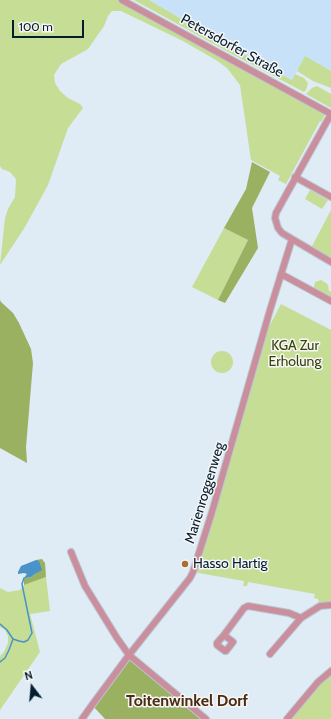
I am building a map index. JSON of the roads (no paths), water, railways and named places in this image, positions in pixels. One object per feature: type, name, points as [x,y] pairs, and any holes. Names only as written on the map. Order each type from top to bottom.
[{"type":"street","name":"Petersdorfer Straße","points":[[122,0],[331,114]]},
{"type":"street","points":[[331,114],[278,208],[275,218],[278,228],[282,233],[331,262]]},
{"type":"street","points":[[295,177],[331,197]]},
{"type":"street","name":"Marienroggenweg","points":[[82,719],[129,655],[190,578],[193,572],[292,239]]},
{"type":"street","points":[[281,274],[331,301]]},
{"type":"street","points":[[71,552],[84,586],[129,655],[206,719]]},
{"type":"street","points":[[270,654],[301,618],[320,606],[331,605]]},
{"type":"street","points":[[224,634],[244,608],[248,606],[290,613],[301,618]]},
{"type":"street","points":[[287,719],[318,682],[331,671]]},
{"type":"water","points":[[36,560],[39,561],[42,570],[31,577],[26,578],[24,578],[27,574],[18,574],[21,566]]},
{"type":"waterway","points":[[0,662],[5,658],[13,639],[24,642],[28,640],[32,633],[22,584],[24,578]]},
{"type":"waterway","points":[[0,624],[7,630],[13,639]]},
{"type":"place","name":"Hasso Hartig","points":[[185,564]]},
{"type":"district","name":"Toitenwinkel Dorf","points":[[187,701]]},
{"type":"park label","name":"KGA Zur Erholung","points":[[295,354]]}]
